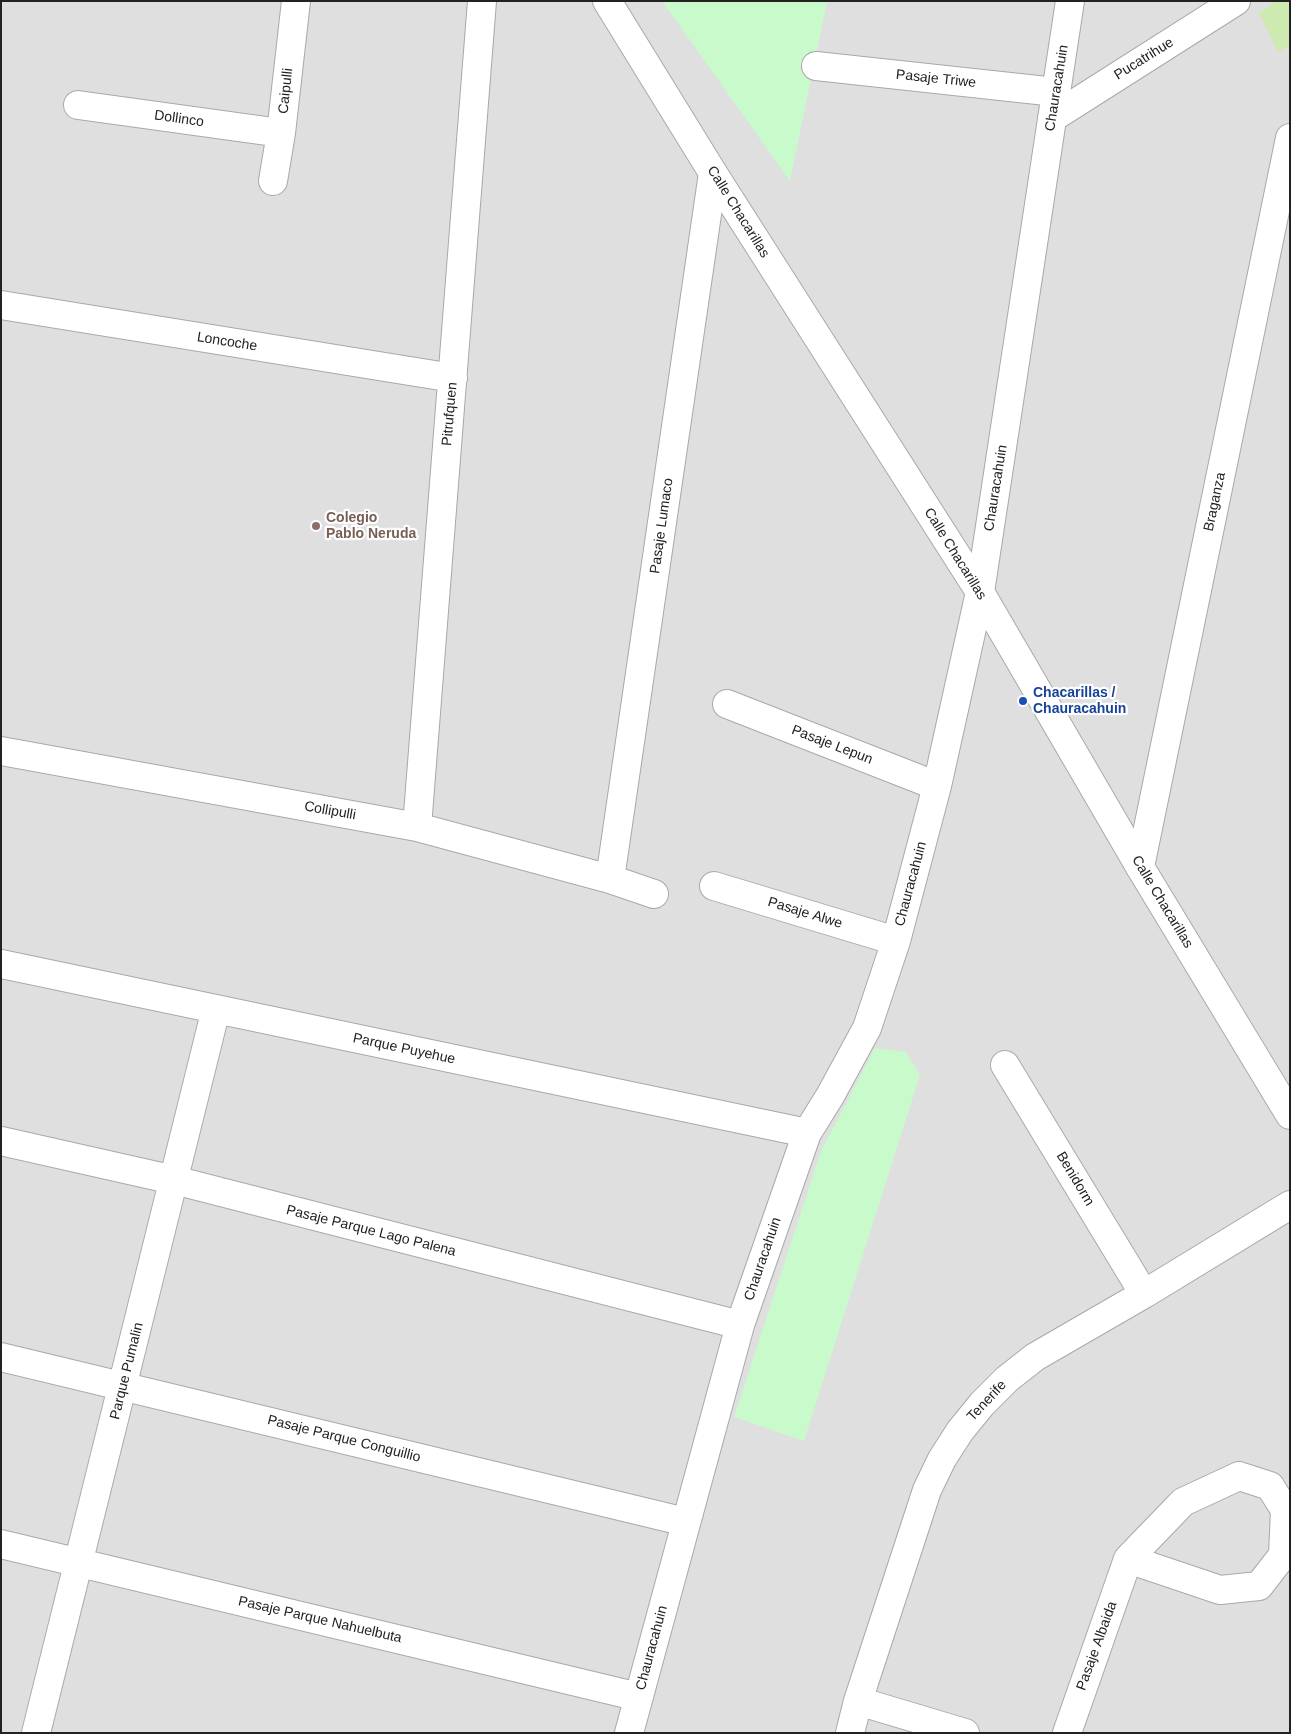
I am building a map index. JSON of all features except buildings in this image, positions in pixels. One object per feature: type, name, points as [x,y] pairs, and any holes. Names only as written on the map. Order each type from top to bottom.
[{"type":"street","name":"Caipulli","points":[[273,181],[281,133],[296,1]]},
{"type":"street","name":"Pitrufquen","points":[[417,827],[482,1]]},
{"type":"street","name":"Calle Chacarillas","points":[[607,1],[713,173],[980,592],[1140,866],[1290,1115]]},
{"type":"street","name":"Chauracahuin","points":[[630,1733],[740,1325],[807,1133],[830,1096],[867,1028],[896,941],[937,786],[980,592],[1070,1]]},
{"type":"street","name":"Pucatrihue","points":[[1054,105],[1236,1]]},
{"type":"street","name":"Pasaje Triwe","points":[[816,66],[1054,105]]},
{"type":"street","name":"Dollinco","points":[[78,104],[281,133]]},
{"type":"street","name":"Braganza","points":[[1140,866],[1290,138]]},
{"type":"street","name":"Pasaje Lumaco","points":[[610,879],[713,173]]},
{"type":"street","name":"Loncoche","points":[[1,305],[453,378]]},
{"type":"street","name":"Pasaje Lepun","points":[[727,704],[937,786]]},
{"type":"street","name":"Collipulli","points":[[1,751],[417,827],[610,879],[654,894]]},
{"type":"street","name":"Pasaje Alwe","points":[[714,886],[896,941]]},
{"type":"street","name":"Parque Puyehue","points":[[1,964],[807,1133]]},
{"type":"street","name":"Parque Pumalin","points":[[36,1733],[216,1009]]},
{"type":"street","name":"Benidorm","points":[[1005,1065],[1144,1294]]},
{"type":"street","name":"Pasaje Parque Lago Palena","points":[[1,1141],[174,1180],[740,1325]]},
{"type":"street","name":"Tenerife","points":[[850,1733],[858,1701],[927,1490],[942,1460],[960,1431],[982,1404],[1007,1379],[1035,1357],[1144,1294],[1290,1205]]},
{"type":"street","name":"Pasaje Parque Conguillio","points":[[1,1357],[686,1522]]},
{"type":"street","name":"Pasaje Albaida","points":[[1066,1733],[1128,1558],[1183,1502],[1239,1476],[1270,1486],[1285,1510],[1283,1556],[1259,1586],[1220,1590],[1128,1558]]},
{"type":"street","name":"Pasaje Parque Nahuelbuta","points":[[1,1544],[639,1697]]},
{"type":"street","points":[[858,1701],[965,1733]]},
{"type":"shaded area","points":[[1,1],[1290,1],[1290,1733],[1,1733]]},
{"type":"green space","points":[[662,1],[827,1],[790,181]]},
{"type":"green space","points":[[1276,1],[1290,1],[1290,45],[1278,52],[1259,13]]},
{"type":"green space","points":[[875,1048],[906,1052],[920,1075],[804,1441],[734,1417],[821,1151]]},
{"type":"place","name":"Colegio Pablo Neruda","points":[[316,526]]},
{"type":"place","name":"Chacarillas / Chauracahuin","points":[[1023,701]]}]
